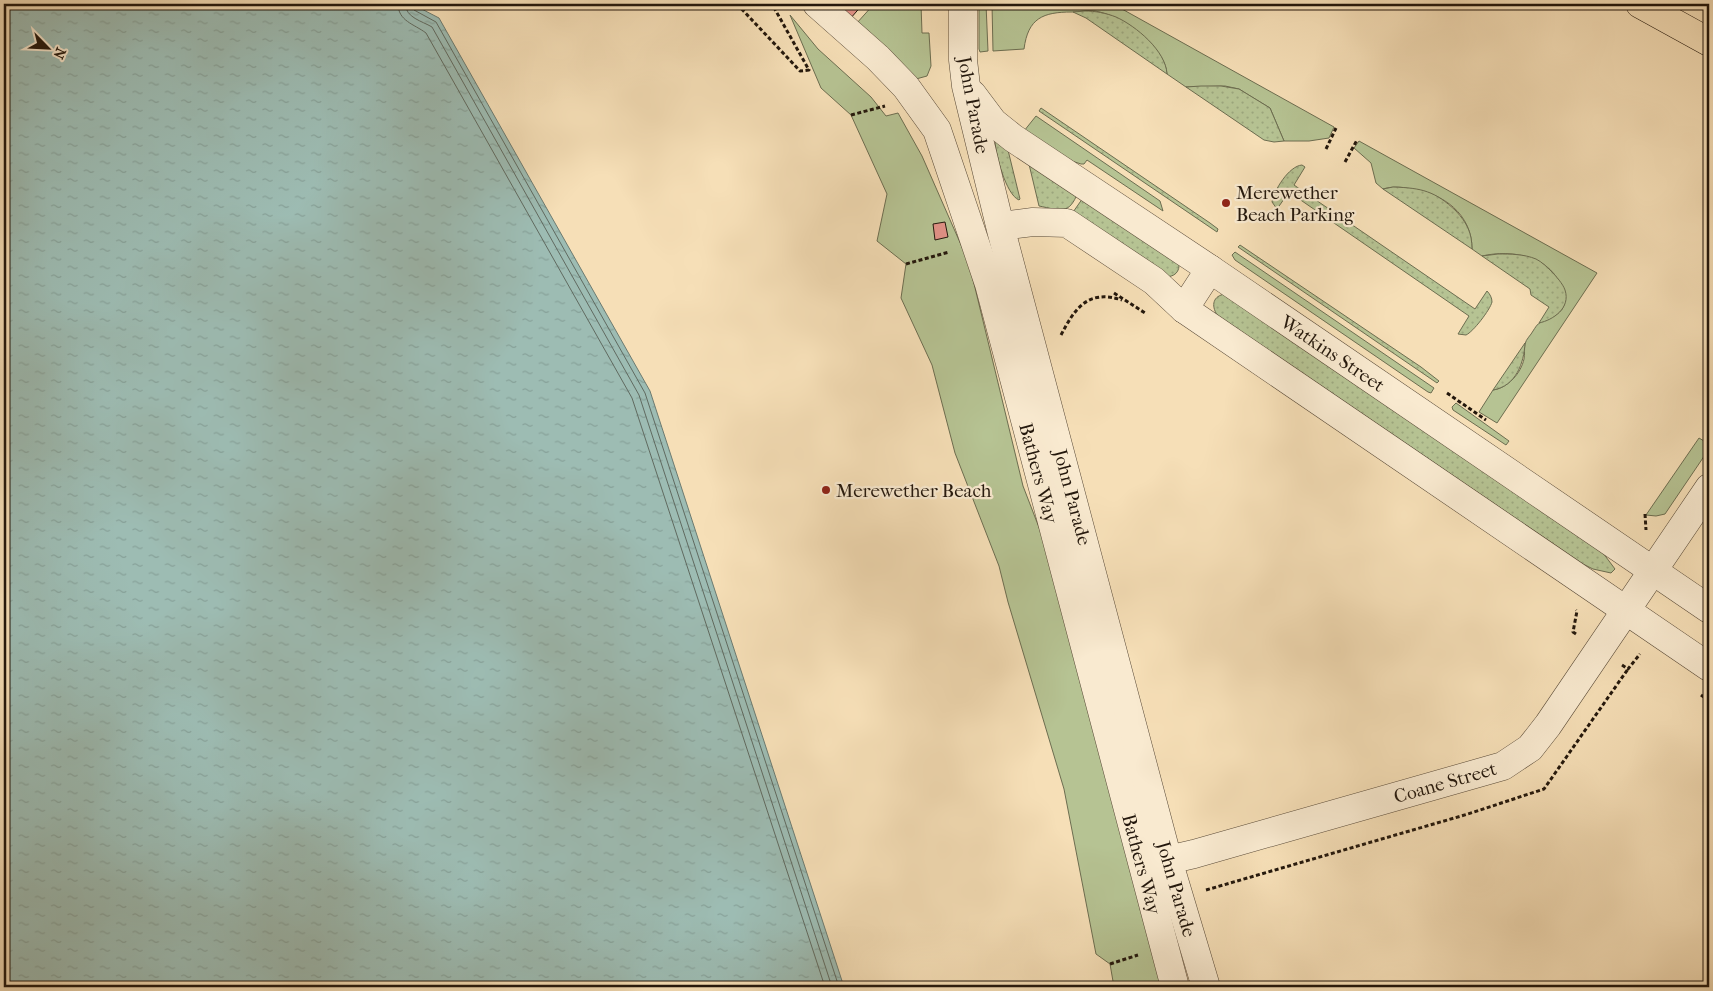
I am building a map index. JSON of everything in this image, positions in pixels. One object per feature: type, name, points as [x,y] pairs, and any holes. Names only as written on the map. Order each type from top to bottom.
[{"type":"main road","points":[[1640,4],[1709,42]]},
{"type":"street","name":"Bathers Way","points":[[817,4],[878,58],[906,86],[938,130],[989,284],[1175,987]]},
{"type":"street","name":"John Parade","points":[[963,4],[963,60],[966,86],[1168,860],[1206,987]]},
{"type":"street","name":"Watkins Street","points":[[966,86],[993,122],[1014,138],[1210,269],[1709,609]]},
{"type":"street","points":[[1001,226],[1033,222],[1067,223],[1154,281],[1184,309],[1709,667]]},
{"type":"street","points":[[1184,309],[1210,269]]},
{"type":"street","name":"Coane Street","points":[[1168,860],[1503,766],[1530,748],[1553,718],[1709,488]]},
{"type":"path","points":[[737,4],[800,71],[809,70],[772,4]]},
{"type":"path","points":[[851,115],[891,104]]},
{"type":"path","points":[[1326,149],[1336,128]]},
{"type":"path","points":[[1345,162],[1357,140]]},
{"type":"path","points":[[906,264],[955,250]]},
{"type":"path","points":[[1061,335],[1070,317],[1089,300],[1109,297],[1127,302]]},
{"type":"path","points":[[1644,514],[1646,530]]},
{"type":"path","points":[[1110,964],[1135,956]]},
{"type":"green space","points":[[874,4],[921,4],[922,33],[929,33],[931,66],[927,76],[916,79],[856,24]]},
{"type":"green space","points":[[979,4],[986,4],[988,51],[980,52],[979,49]]},
{"type":"green space","points":[[992,4],[1101,4],[1110,9],[1113,4],[1334,127],[1329,138],[1309,141],[1284,141],[1270,108],[1239,89],[1225,86],[1186,87],[1167,74],[1159,53],[1140,34],[1129,25],[1095,11],[1062,12],[1045,16],[1033,24],[1029,30],[1024,49],[993,51]]},
{"type":"green space","points":[[1073,12],[1100,12],[1132,26],[1156,48],[1165,65],[1167,74],[1086,18]]},
{"type":"green space","points":[[790,15],[818,49],[871,97],[886,116],[898,113],[922,156],[969,263],[1023,486],[1045,543],[1164,987],[1114,987],[1110,964],[1096,954],[1064,789],[999,566],[955,453],[932,365],[901,298],[906,264],[877,241],[887,194],[851,115],[821,88]]},
{"type":"green space","points":[[1221,86],[1239,89],[1270,108],[1284,141],[1264,140],[1186,87]]},
{"type":"green space","points":[[1041,108],[1210,223],[1218,229],[1217,232],[1039,111]]},
{"type":"green space","points":[[1036,116],[1160,201],[1163,211],[1087,160],[1084,164],[1081,164],[1066,159],[1024,131]]},
{"type":"green space","points":[[995,140],[1006,142],[1019,200],[1014,197],[1006,182],[999,163]]},
{"type":"green space","points":[[1359,141],[1597,273],[1497,423],[1479,412],[1493,390],[1509,383],[1517,374],[1524,359],[1526,342],[1536,326],[1556,315],[1562,309],[1565,300],[1557,278],[1541,262],[1530,258],[1506,254],[1482,256],[1472,249],[1467,225],[1454,207],[1434,195],[1404,188],[1383,189],[1376,183],[1371,163],[1354,148]]},
{"type":"green space","points":[[1028,160],[1078,192],[1071,205],[1063,210],[1039,206]]},
{"type":"green space","points":[[1302,165],[1305,167],[1294,185],[1475,309],[1487,291],[1491,296],[1491,306],[1473,330],[1466,335],[1458,334],[1469,316],[1289,192],[1277,209],[1272,202],[1279,185],[1287,174],[1297,166]]},
{"type":"green space","points":[[1393,187],[1412,188],[1428,192],[1448,204],[1466,224],[1470,233],[1472,249],[1383,189]]},
{"type":"green space","points":[[1085,195],[1179,262],[1179,269],[1176,273],[1164,277],[1071,215]]},
{"type":"green space","points":[[1240,245],[1439,381],[1437,383],[1238,247]]},
{"type":"green space","points":[[1235,252],[1434,388],[1431,393],[1235,260],[1232,255]]},
{"type":"green space","points":[[1498,254],[1531,257],[1548,268],[1565,290],[1565,302],[1560,312],[1550,319],[1539,323],[1549,307],[1531,295],[1530,289],[1482,256]]},
{"type":"green space","points":[[1225,294],[1603,553],[1615,569],[1611,573],[1593,569],[1583,564],[1217,315],[1214,302],[1218,297]]},
{"type":"green space","points":[[1525,343],[1523,358],[1513,379],[1501,388],[1493,390]]},
{"type":"green space","points":[[1456,403],[1509,441],[1506,445],[1453,410],[1452,407]]},
{"type":"green space","points":[[1699,438],[1709,444],[1709,449],[1665,514],[1656,516],[1646,515]]},
{"type":"water","points":[[4,4],[412,4],[439,18],[650,391],[844,987],[4,987]]},
{"type":"building","points":[[833,4],[863,4],[850,19]]},
{"type":"building","points":[[945,222],[948,237],[935,240],[933,224]]},
{"type":"place","name":"Merewether Beach Parking","points":[[1226,203]]},
{"type":"place","name":"Merewether Beach","points":[[826,490]]}]
